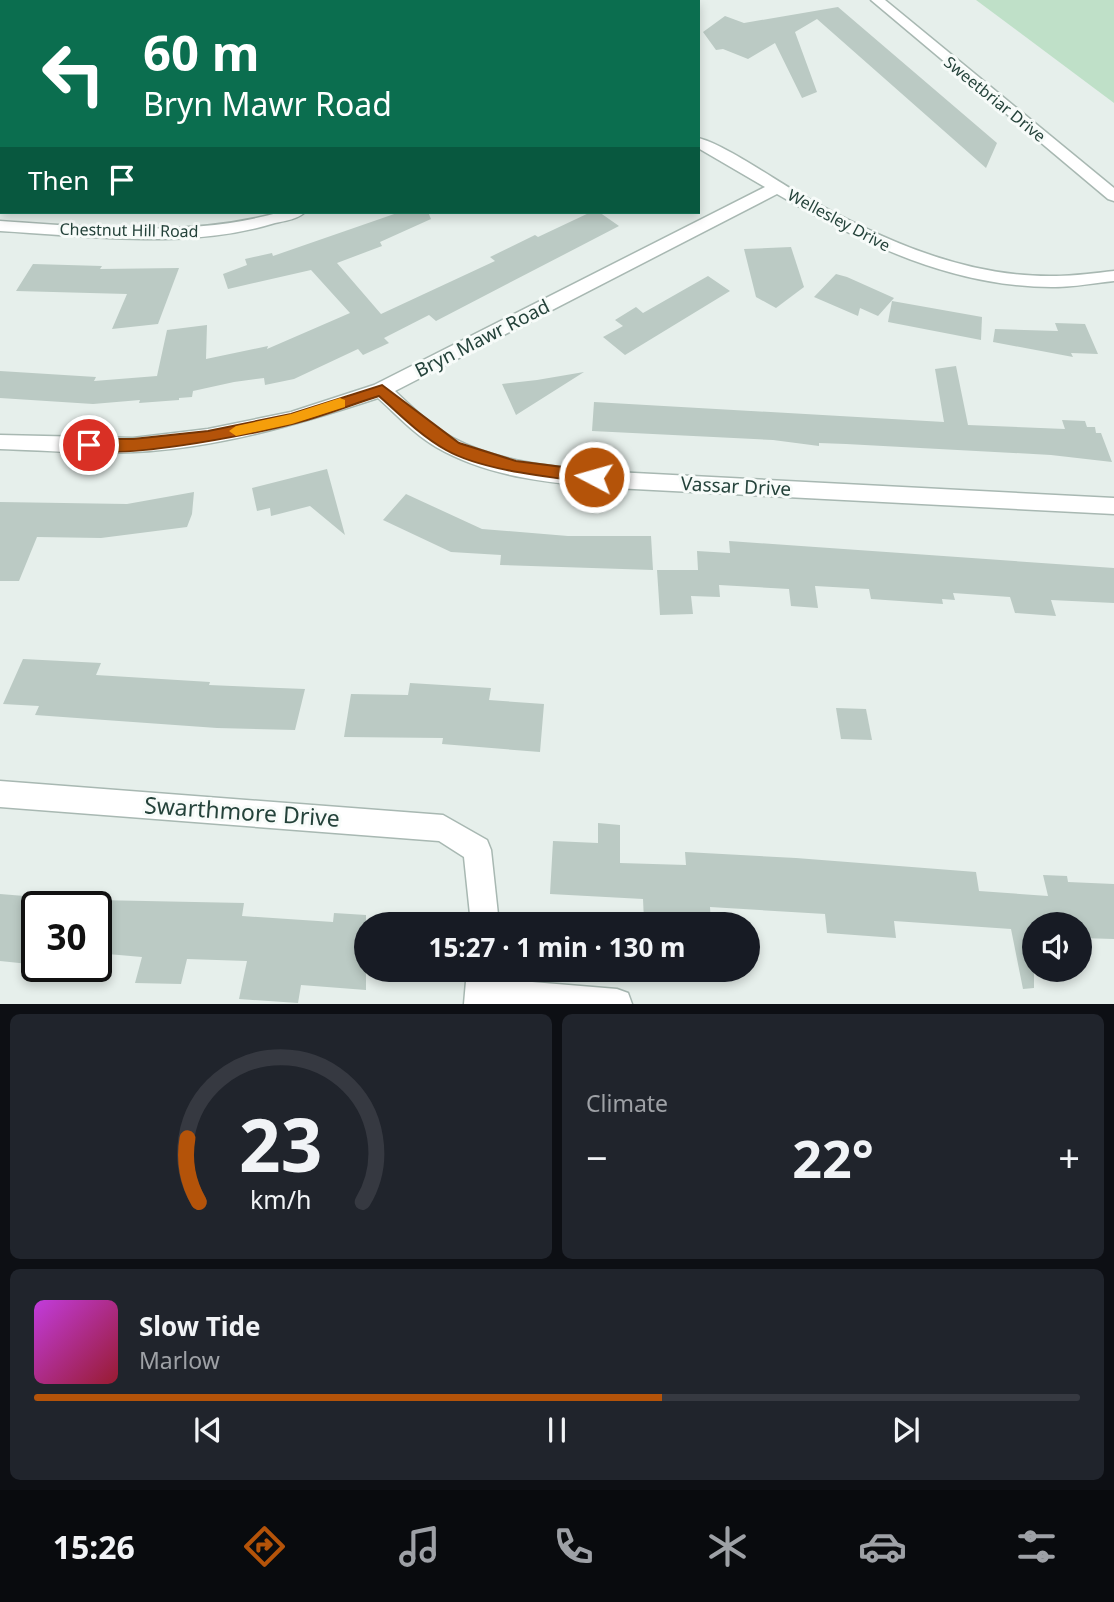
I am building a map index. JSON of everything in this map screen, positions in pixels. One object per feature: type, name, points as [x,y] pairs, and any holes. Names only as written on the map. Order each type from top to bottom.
[{"type":"street","name":"Sweetbriar Drive","points":[[877,0],[1114,196]]},
{"type":"street","name":"Wellesley Drive","points":[[700,143],[875,242],[958,271],[1021,281],[1053,282],[1114,276]]},
{"type":"street","name":"Bryn Mawr Road","points":[[0,442],[133,445],[198,438],[292,419],[382,390],[778,187]]},
{"type":"street","points":[[85,230],[95,214]]},
{"type":"street","name":"Chestnut Hill Road","points":[[0,226],[130,233],[208,232],[256,224],[290,214]]},
{"type":"street","name":"Vassar Drive","points":[[382,390],[415,420],[453,447],[516,467],[572,475],[661,482],[1114,506]]},
{"type":"street","name":"Swarthmore Drive","points":[[0,794],[443,828],[477,850],[484,912]]},
{"type":"street","points":[[480,988],[617,1003]]},
{"type":"green space","points":[[976,0],[1114,0],[1114,103]]},
{"type":"building","points":[[838,7],[997,143],[986,168],[817,19],[795,32],[817,92],[802,98],[775,43],[748,59],[723,49],[716,50],[703,32],[725,16],[744,23]]},
{"type":"building","points":[[394,214],[429,214],[431,219],[380,242],[382,246],[337,263],[381,314],[495,261],[490,257],[535,235],[538,237],[587,214],[602,214],[619,226],[436,321],[429,315],[384,338],[389,343],[363,355],[358,349],[294,379],[265,385],[264,378],[234,382],[193,391],[192,397],[179,400],[139,403],[140,400],[93,404],[0,398],[0,371],[96,377],[94,381],[157,376],[167,330],[207,325],[206,359],[268,346],[267,349],[350,313],[311,270],[228,289],[223,274],[247,265],[245,259],[272,253],[273,256]]},
{"type":"building","points":[[791,247],[804,287],[776,308],[756,297],[744,249]]},
{"type":"building","points":[[33,264],[102,266],[100,269],[179,268],[158,324],[112,329],[127,294],[16,291]]},
{"type":"building","points":[[836,274],[894,298],[878,316],[860,308],[858,316],[814,297]]},
{"type":"building","points":[[708,276],[730,291],[625,355],[603,337],[623,326],[615,320],[636,307],[643,313]]},
{"type":"building","points":[[892,301],[982,317],[981,340],[888,322]]},
{"type":"building","points":[[1055,323],[1085,324],[1098,354],[1071,353],[1073,357],[993,342],[995,329],[1058,331]]},
{"type":"building","points":[[956,366],[968,425],[1065,429],[1062,420],[1085,421],[1087,427],[1095,427],[1096,433],[1101,433],[1112,462],[1051,455],[846,444],[819,443],[819,446],[773,440],[592,431],[594,402],[944,422],[935,369]]},
{"type":"building","points":[[584,372],[516,415],[502,384],[537,380]]},
{"type":"building","points":[[327,469],[345,535],[310,506],[271,516],[270,508],[257,511],[252,488]]},
{"type":"building","points":[[194,492],[192,514],[187,527],[101,538],[37,537],[19,581],[0,581],[0,502],[127,504]]},
{"type":"building","points":[[406,494],[482,529],[568,536],[651,536],[653,570],[500,565],[501,555],[451,552],[383,520]]},
{"type":"building","points":[[729,541],[1114,568],[1114,603],[1051,600],[1056,616],[1015,613],[1010,597],[953,593],[955,600],[942,599],[943,604],[871,599],[869,589],[815,586],[818,608],[791,606],[789,589],[719,585],[720,597],[691,596],[693,614],[660,615],[657,570],[698,570],[697,551],[730,553]]},
{"type":"building","points":[[23,659],[101,663],[96,675],[210,682],[209,685],[305,689],[295,730],[217,728],[35,715],[39,706],[3,704]]},
{"type":"building","points":[[410,683],[491,688],[489,700],[544,704],[540,752],[442,744],[443,738],[344,737],[351,694],[408,695]]},
{"type":"building","points":[[836,708],[866,709],[872,740],[841,739]]},
{"type":"building","points":[[598,823],[620,825],[620,863],[686,865],[685,852],[796,858],[976,872],[979,891],[1048,896],[1043,875],[1067,876],[1068,882],[1114,884],[1114,939],[1092,938],[1092,912],[1022,912],[1022,982],[1034,982],[1034,988],[1023,989],[1011,929],[894,921],[896,938],[827,933],[825,914],[710,907],[710,912],[644,912],[643,899],[550,894],[553,841],[598,843]]},
{"type":"building","points":[[0,894],[21,896],[21,963],[0,961]]},
{"type":"building","points":[[112,900],[244,903],[242,916],[333,922],[334,913],[354,914],[354,982],[366,982],[366,990],[301,985],[298,1003],[239,999],[247,961],[187,959],[181,984],[135,983],[142,957],[112,954]]},
{"type":"slow traffic","points":[[236,431],[292,419],[340,403]]},
{"type":"route","points":[[89,445],[133,445],[208,436],[292,419],[382,390],[415,420],[453,447],[516,467],[594,477]]}]
